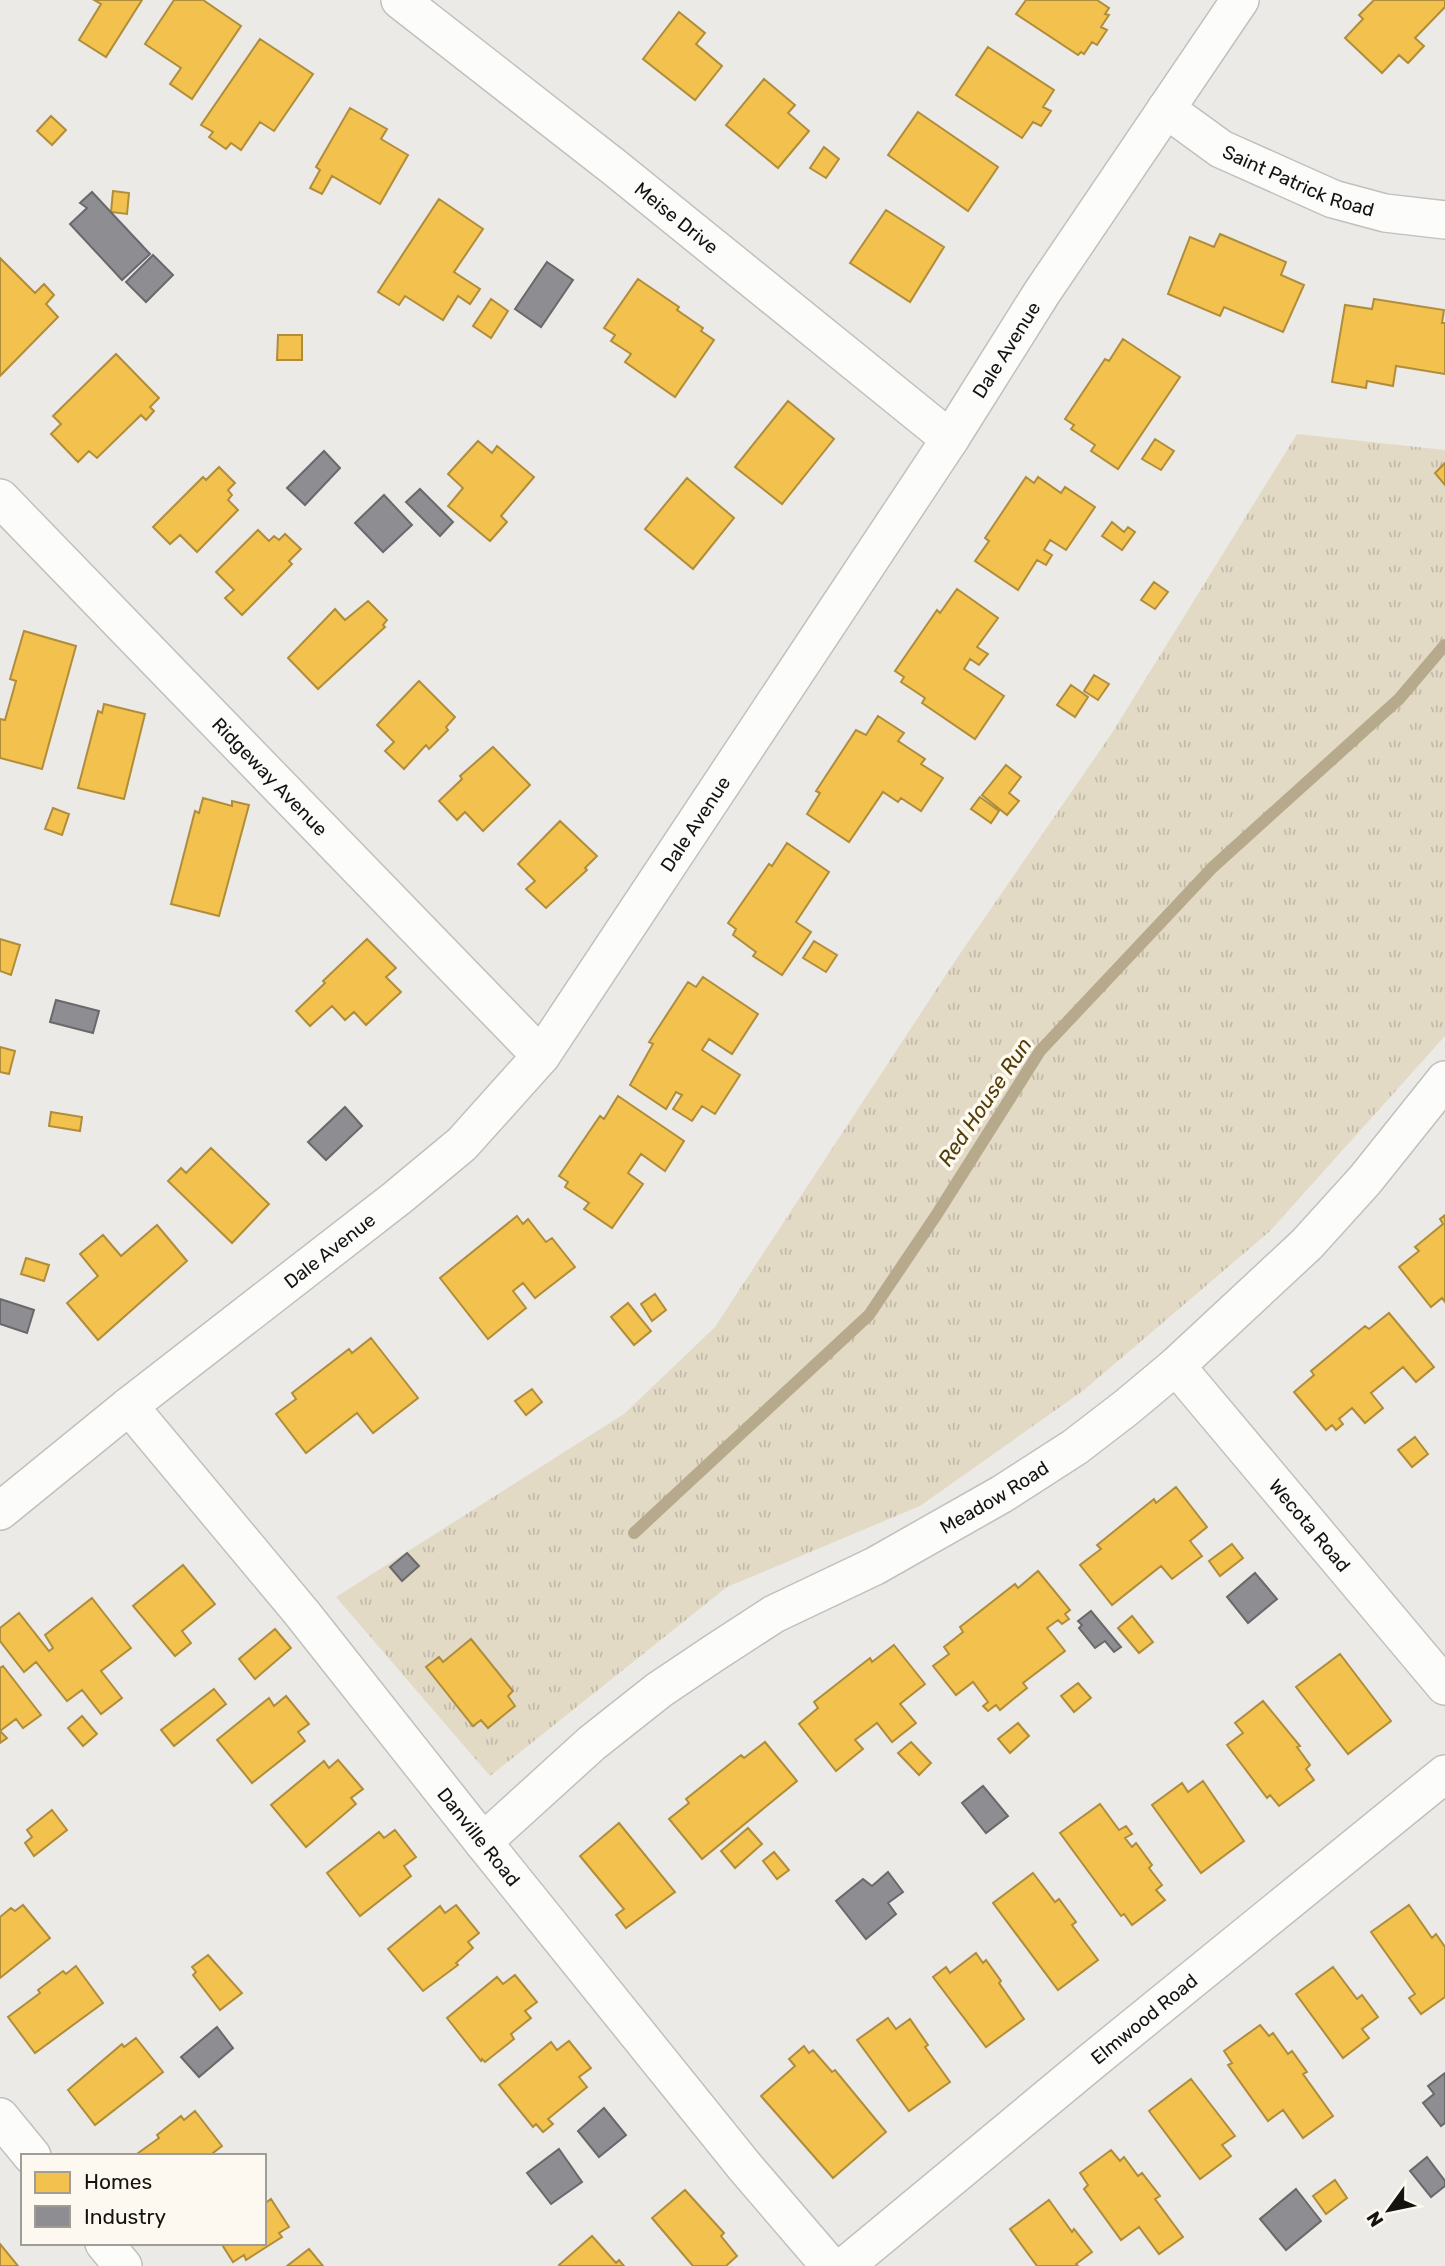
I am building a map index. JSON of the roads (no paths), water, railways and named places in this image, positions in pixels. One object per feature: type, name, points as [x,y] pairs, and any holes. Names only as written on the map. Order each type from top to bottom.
[{"type":"street","name":"Meise Drive","points":[[400,0],[614,167],[950,439]]},
{"type":"street","name":"Dale Avenue","points":[[0,1511],[462,1144],[541,1056],[950,439],[1041,293],[1240,0]]},
{"type":"street","name":"Saint Patrick Road","points":[[1166,109],[1221,149],[1333,199],[1385,213],[1445,220]]},
{"type":"street","name":"Ridgeway Avenue","points":[[0,498],[541,1056]]},
{"type":"street","name":"Meadow Road","points":[[483,1842],[592,1743],[670,1683],[774,1614],[875,1566],[1002,1494],[1075,1447],[1127,1407],[1176,1366],[1307,1244],[1365,1180],[1445,1080]]},
{"type":"street","name":"Wecota Road","points":[[1176,1366],[1445,1686]]},
{"type":"street","name":"Danville Road","points":[[129,1406],[301,1612],[728,2146],[830,2266]]},
{"type":"street","name":"Elmwood Road","points":[[845,2266],[1445,1774]]},
{"type":"street","points":[[0,2117],[30,2154]]},
{"type":"street","points":[[106,2245],[123,2266]]},
{"type":"waterway","name":"Red House Run","points":[[634,1533],[869,1315],[937,1214],[1040,1051],[1213,867],[1399,699],[1445,645]]}]
